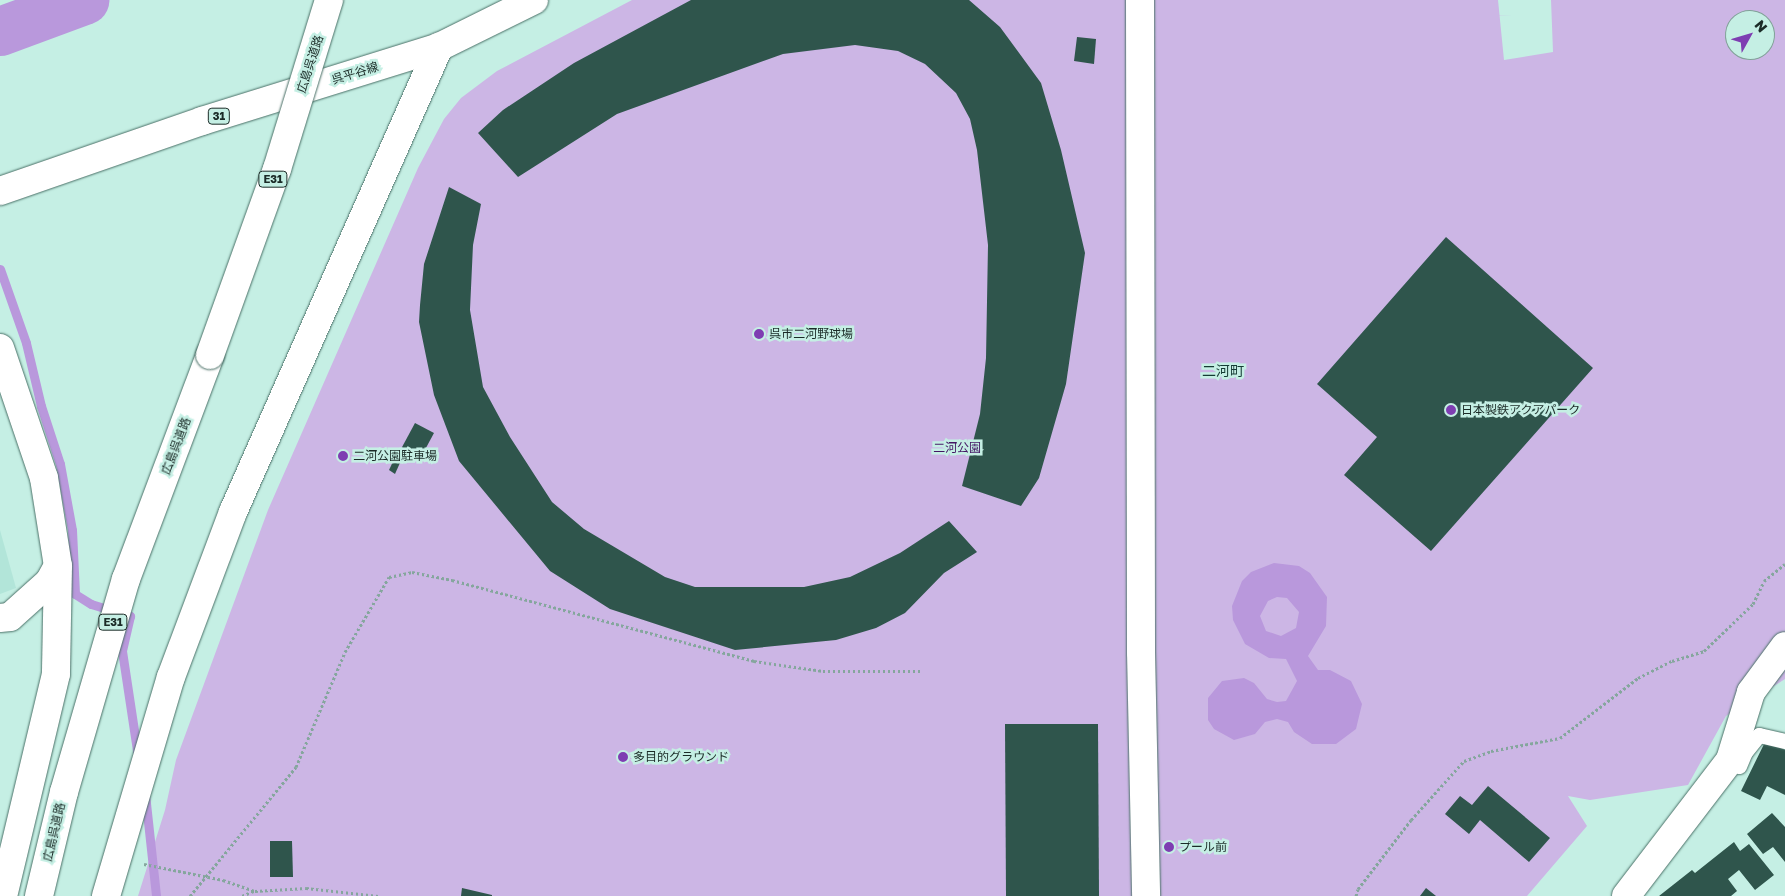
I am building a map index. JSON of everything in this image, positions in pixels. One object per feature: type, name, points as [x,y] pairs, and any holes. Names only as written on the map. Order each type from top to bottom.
[{"type":"main road","name":"広島呉道路","points":[[39,896],[64,792],[126,579],[210,356],[277,168],[329,0]]},
{"type":"main road","name":"呉平谷線","points":[[0,190],[202,121],[439,47],[534,0]]},
{"type":"main road","points":[[1140,0],[1141,652],[1146,896]]},
{"type":"main road","points":[[106,896],[171,677],[232,512],[439,47]]},
{"type":"main road","points":[[0,348],[44,478],[58,566],[56,674],[3,896]]},
{"type":"main road","points":[[0,618],[10,617],[49,582],[58,566]]},
{"type":"main road","points":[[1626,896],[1730,760],[1751,692],[1785,646]]},
{"type":"lane","points":[[1700,801],[1712,801],[1724,791],[1736,775],[1745,752],[1759,735],[1785,741]]},
{"type":"path","points":[[1356,896],[1358,889],[1411,820],[1464,761],[1490,751],[1560,738],[1638,678],[1672,661],[1704,651],[1753,604],[1764,581],[1785,564]]},
{"type":"path","points":[[190,896],[296,767],[345,652],[389,577],[412,572],[452,580],[754,661],[823,671],[921,671]]},
{"type":"path","points":[[117,858],[207,877],[255,891]]},
{"type":"path","points":[[242,896],[255,891],[306,888],[379,896]]},
{"type":"shaded area","points":[[0,530],[16,588],[0,594]]},
{"type":"shaded area","points":[[1274,563],[1299,566],[1310,573],[1327,597],[1326,626],[1308,656],[1318,670],[1330,670],[1351,681],[1362,704],[1356,729],[1336,744],[1312,744],[1294,732],[1288,722],[1277,719],[1265,722],[1255,734],[1234,740],[1214,729],[1208,720],[1208,698],[1222,681],[1244,678],[1254,683],[1267,699],[1277,702],[1286,701],[1297,681],[1286,659],[1269,658],[1245,644],[1233,620],[1232,606],[1242,581],[1251,572]],"holes":[[[1277,597],[1287,598],[1299,612],[1296,628],[1281,636],[1266,631],[1260,616],[1268,601]]]},
{"type":"green space","name":"二河公園","points":[[632,0],[1498,0],[1504,60],[1553,52],[1551,0],[1785,0],[1785,679],[1726,716],[1688,785],[1590,800],[1568,796],[1587,826],[1527,896],[138,896],[165,810],[176,760],[268,510],[418,168],[444,119],[461,98],[497,71]]},
{"type":"building","points":[[691,0],[969,0],[1000,27],[1041,83],[1061,150],[1085,253],[1066,384],[1039,478],[1021,506],[962,486],[980,414],[986,358],[988,245],[977,150],[970,119],[956,93],[925,64],[898,51],[855,45],[783,54],[617,114],[518,177],[478,133],[503,110],[574,63]]},
{"type":"building","points":[[1077,37],[1096,39],[1094,64],[1074,61]]},
{"type":"building","points":[[449,187],[481,204],[473,245],[470,310],[483,387],[510,437],[552,502],[584,529],[665,577],[695,587],[804,587],[850,577],[900,553],[949,521],[977,552],[944,573],[905,613],[876,628],[836,640],[735,650],[610,609],[550,571],[459,461],[434,395],[419,322],[420,305],[424,264]]},
{"type":"building","name":"日本製鉄アクアパーク","points":[[1446,237],[1593,368],[1431,551],[1344,475],[1377,437],[1317,384]]},
{"type":"building","points":[[415,423],[434,433],[420,459],[401,449]]},
{"type":"building","points":[[397,453],[403,456],[395,474],[389,470]]},
{"type":"building","points":[[1005,724],[1098,724],[1099,896],[1006,896]]},
{"type":"building","points":[[1766,740],[1785,750],[1785,795],[1767,786],[1760,800],[1741,791]]},
{"type":"building","points":[[1488,786],[1550,838],[1529,862],[1480,820],[1469,834],[1445,814],[1460,796],[1472,805]]},
{"type":"building","points":[[1772,813],[1785,827],[1785,862],[1773,847],[1763,854],[1747,834]]},
{"type":"building","points":[[270,841],[292,841],[293,877],[270,877]]},
{"type":"building","points":[[1734,842],[1740,851],[1749,844],[1774,875],[1755,890],[1739,870],[1728,879],[1737,891],[1731,896],[1659,896],[1692,870],[1695,873]]},
{"type":"building","points":[[462,888],[492,895],[492,896],[461,896]]},
{"type":"building","points":[[1426,888],[1436,896],[1420,896]]},
{"type":"waterway","points":[[0,31],[84,0]]},
{"type":"waterway","points":[[0,269],[26,343],[41,406],[60,464],[72,530],[75,594],[91,604],[130,616],[122,651],[138,757]]},
{"type":"waterway","points":[[145,794],[156,896]]},
{"type":"place","name":"呉市二河野球場","points":[[759,334]]},
{"type":"place","name":"日本製鉄アクアパーク","points":[[1451,410]]},
{"type":"place","name":"二河公園駐車場","points":[[343,456]]},
{"type":"place","name":"多目的グラウンド","points":[[623,757]]},
{"type":"place","name":"プール前","points":[[1169,847]]},
{"type":"district","name":"二河町","points":[[1223,371]]}]
